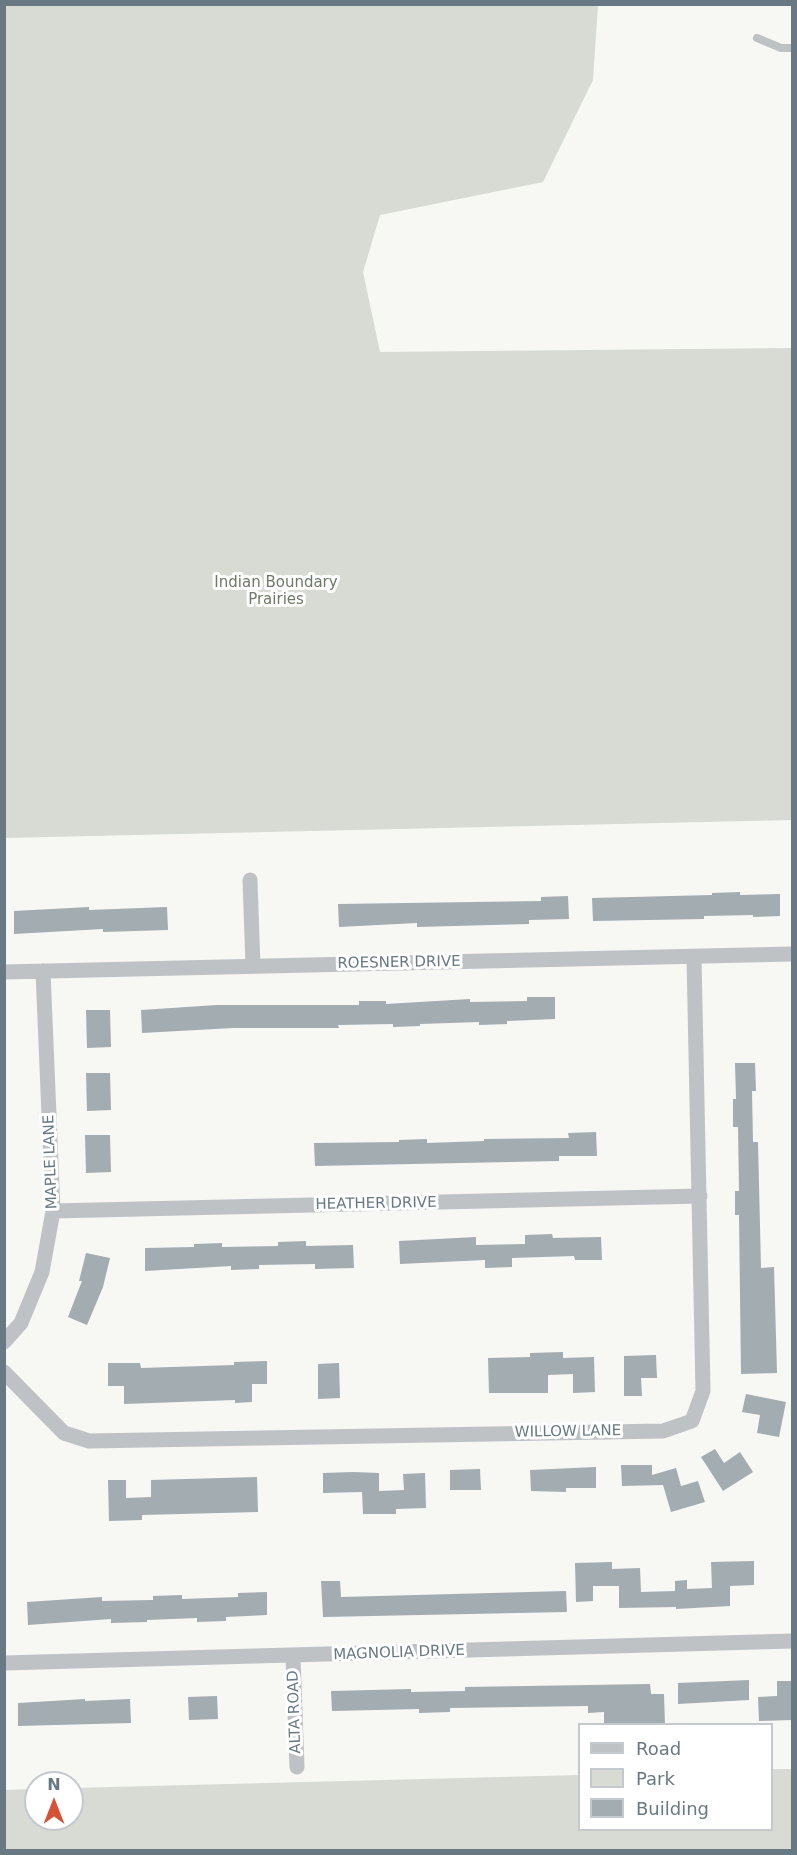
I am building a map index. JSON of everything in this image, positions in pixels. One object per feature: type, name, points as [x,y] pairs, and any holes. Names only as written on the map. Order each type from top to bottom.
[{"type":"street","points":[[250,880],[253,966]]},
{"type":"street","name":"ROESNER DRIVE","points":[[4,972],[792,954]]},
{"type":"street","name":"WILLOW LANE","points":[[4,1372],[64,1433],[89,1441],[663,1431],[692,1420],[703,1390],[694,957]]},
{"type":"street","name":"MAPLE LANE","points":[[4,1342],[21,1323],[42,1272],[53,1212],[43,971]]},
{"type":"street","name":"HEATHER DRIVE","points":[[53,1212],[700,1196]]},
{"type":"street","name":"MAGNOLIA DRIVE","points":[[4,1663],[293,1657],[792,1641]]},
{"type":"street","name":"ALTA ROAD","points":[[293,1657],[297,1767]]},
{"type":"lane","points":[[757,38],[781,48],[792,48]]},
{"type":"green space","name":"Indian Boundary Prairies","points":[[5,4],[598,5],[593,80],[543,182],[380,215],[363,272],[380,352],[792,348],[792,820],[5,838]]},
{"type":"green space","points":[[773,1769],[792,1769],[792,1850],[5,1850],[5,1790],[24,1789],[24,1831],[84,1831],[84,1788],[578,1775],[578,1831],[773,1831]]},
{"type":"building","points":[[740,892],[740,895],[780,894],[780,916],[704,916],[704,919],[593,921],[592,898],[712,895],[712,893]]},
{"type":"building","points":[[568,896],[569,919],[529,920],[529,924],[417,927],[417,923],[339,927],[338,904],[541,901],[541,897]]},
{"type":"building","points":[[89,907],[89,910],[167,907],[168,930],[103,932],[103,929],[14,934],[14,911]]},
{"type":"building","points":[[527,997],[555,997],[555,1019],[479,1025],[479,1022],[393,1027],[393,1024],[338,1025],[339,1028],[233,1028],[142,1033],[141,1010],[217,1005],[359,1005],[359,1001],[386,1001],[386,1004],[470,999],[470,1002],[527,1001]]},
{"type":"building","points":[[86,1010],[110,1010],[111,1047],[87,1048]]},
{"type":"building","points":[[735,1063],[755,1063],[756,1091],[752,1091],[753,1142],[758,1142],[761,1268],[774,1267],[777,1373],[741,1374],[739,1215],[735,1215],[735,1191],[739,1191],[738,1127],[733,1127],[733,1099],[736,1099]]},
{"type":"building","points":[[86,1073],[110,1073],[111,1110],[87,1111]]},
{"type":"building","points":[[596,1132],[597,1156],[559,1156],[559,1161],[315,1166],[314,1143],[399,1142],[399,1140],[427,1139],[427,1143],[484,1141],[484,1139],[569,1138],[568,1133]]},
{"type":"building","points":[[85,1135],[110,1135],[111,1172],[86,1173]]},
{"type":"building","points":[[552,1234],[553,1238],[601,1237],[602,1260],[575,1260],[574,1256],[512,1258],[512,1267],[485,1268],[485,1260],[400,1264],[399,1241],[476,1237],[476,1245],[525,1244],[525,1235]]},
{"type":"building","points":[[306,1241],[306,1246],[353,1245],[354,1268],[315,1269],[315,1264],[259,1265],[259,1269],[231,1270],[231,1266],[145,1271],[145,1248],[194,1247],[194,1244],[222,1243],[222,1247],[278,1246],[278,1242]]},
{"type":"building","points":[[86,1253],[110,1258],[103,1287],[87,1325],[68,1317],[82,1281],[79,1281]]},
{"type":"building","points":[[563,1352],[563,1358],[594,1357],[595,1392],[573,1393],[573,1374],[548,1375],[548,1393],[489,1393],[488,1358],[530,1357],[530,1353]]},
{"type":"building","points":[[656,1355],[657,1378],[641,1378],[642,1396],[624,1396],[624,1356]]},
{"type":"building","points":[[267,1361],[267,1384],[252,1384],[252,1402],[235,1403],[235,1400],[124,1404],[124,1386],[108,1386],[108,1363],[140,1363],[141,1368],[234,1365],[234,1362]]},
{"type":"building","points":[[339,1363],[340,1398],[318,1399],[318,1364]]},
{"type":"building","points":[[746,1394],[786,1402],[779,1437],[757,1433],[760,1415],[742,1412]]},
{"type":"building","points":[[715,1449],[724,1463],[740,1452],[753,1472],[723,1491],[701,1457]]},
{"type":"building","points":[[621,1465],[652,1465],[652,1475],[676,1468],[681,1486],[698,1481],[705,1502],[671,1512],[663,1485],[622,1486]]},
{"type":"building","points":[[596,1467],[596,1488],[566,1488],[566,1492],[531,1491],[530,1470]]},
{"type":"building","points":[[480,1469],[481,1490],[450,1490],[450,1470]]},
{"type":"building","points":[[323,1473],[379,1473],[379,1491],[404,1490],[403,1474],[425,1473],[426,1508],[396,1509],[396,1514],[363,1514],[362,1492],[323,1493]]},
{"type":"building","points":[[257,1477],[258,1512],[142,1515],[142,1520],[109,1521],[108,1480],[126,1480],[126,1498],[151,1497],[151,1480]]},
{"type":"building","points":[[754,1561],[754,1585],[730,1586],[730,1606],[676,1609],[676,1607],[619,1608],[619,1586],[593,1586],[593,1601],[576,1602],[575,1563],[612,1562],[612,1569],[640,1568],[641,1592],[675,1591],[675,1581],[687,1580],[687,1589],[712,1588],[711,1562]]},
{"type":"building","points":[[321,1581],[340,1581],[341,1597],[566,1591],[567,1612],[323,1617]]},
{"type":"building","points":[[267,1592],[267,1615],[226,1617],[226,1621],[197,1622],[197,1618],[111,1623],[111,1619],[28,1625],[27,1602],[102,1597],[102,1601],[153,1600],[153,1596],[182,1595],[182,1599],[238,1597],[238,1593]]},
{"type":"building","points":[[749,1680],[749,1700],[678,1704],[678,1683]]},
{"type":"building","points":[[777,1681],[792,1681],[792,1720],[759,1721],[758,1697],[777,1696]]},
{"type":"building","points":[[650,1684],[651,1694],[664,1694],[665,1723],[604,1723],[604,1712],[588,1713],[588,1706],[450,1708],[450,1712],[419,1713],[419,1709],[332,1711],[331,1691],[411,1689],[411,1692],[465,1691],[465,1687]]},
{"type":"building","points":[[217,1696],[218,1719],[189,1720],[188,1697]]},
{"type":"building","points":[[85,1699],[85,1701],[130,1699],[131,1723],[18,1726],[18,1703]]}]
